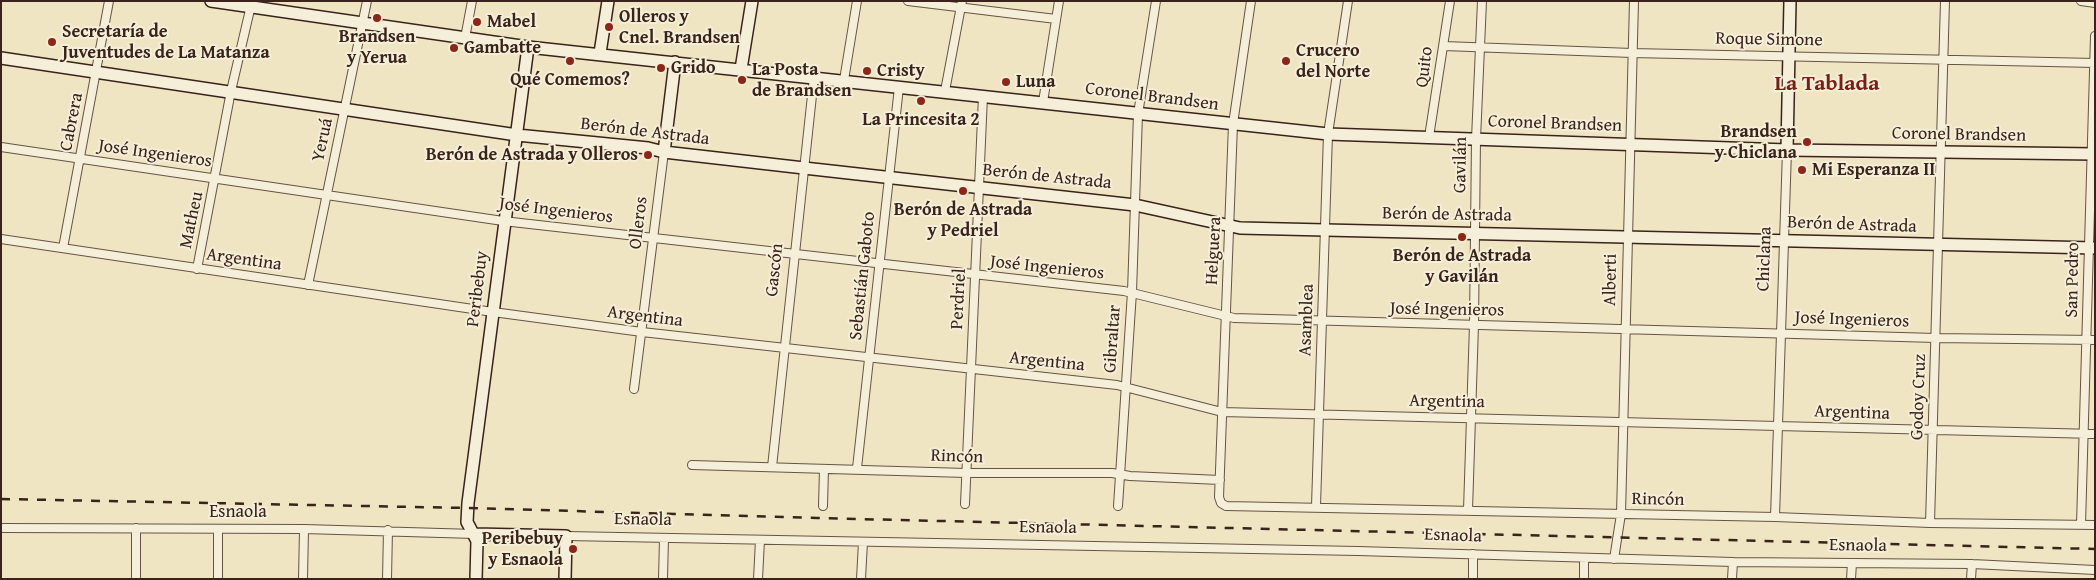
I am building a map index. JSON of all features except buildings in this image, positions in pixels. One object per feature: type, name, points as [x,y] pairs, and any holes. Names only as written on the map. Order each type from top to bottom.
[{"type":"street","name":"Cabrera","points":[[63,248],[109,1]]},
{"type":"street","name":"Coronel Brandsen","points":[[211,1],[252,4],[363,24],[528,47],[600,53],[1328,134],[1787,150],[2093,154]]},
{"type":"street","name":"Yeruá","points":[[308,285],[367,1]]},
{"type":"street","points":[[465,38],[472,1]]},
{"type":"street","points":[[600,53],[608,1]]},
{"type":"street","points":[[741,69],[752,1]]},
{"type":"street","points":[[844,80],[857,1]]},
{"type":"street","points":[[908,1],[961,4],[1056,20]]},
{"type":"street","points":[[1043,102],[1059,1]]},
{"type":"street","name":"Gibraltar","points":[[1118,506],[1132,292],[1138,114],[1156,1]]},
{"type":"street","name":"Helguera","points":[[1222,503],[1220,480],[1231,226],[1233,124],[1251,1]]},
{"type":"street","name":"Asamblea","points":[[1316,506],[1328,134],[1348,1]]},
{"type":"street","name":"Quito","points":[[1430,138],[1450,1]]},
{"type":"street","name":"Gavilán","points":[[1468,510],[1472,418],[1476,139],[1482,47],[1482,1]]},
{"type":"street","name":"Alberti","points":[[1614,559],[1621,514],[1634,1]]},
{"type":"street","name":"Chiclana","points":[[1775,517],[1790,1]]},
{"type":"street","name":"Godoy Cruz","points":[[1930,523],[1945,1]]},
{"type":"street","points":[[2081,1],[2095,3]]},
{"type":"street","name":"Matheu","points":[[197,269],[232,91],[252,4]]},
{"type":"street","points":[[945,91],[961,4]]},
{"type":"street","name":"San Pedro","points":[[2081,524],[2084,434],[2091,340],[2095,36]]},
{"type":"street","name":"Roque Simone","points":[[1444,46],[1632,53],[2094,63]]},
{"type":"street","name":"Peribebuy","points":[[476,579],[478,547],[475,534],[468,522],[468,503],[528,47]]},
{"type":"street","name":"Berón de Astrada","points":[[1,58],[517,135],[648,148],[664,152],[1135,205],[1231,226],[1475,234],[2092,248]]},
{"type":"street","name":"Olleros","points":[[634,389],[655,238],[675,62]]},
{"type":"street","name":"Gascón","points":[[772,468],[814,77]]},
{"type":"street","name":"Sebastián Gaboto","points":[[857,468],[899,86]]},
{"type":"street","name":"Perdriel","points":[[965,504],[983,96]]},
{"type":"street","name":"José Ingenieros","points":[[1,148],[504,221],[1132,292],[1226,316],[1322,322],[1781,332],[1936,338],[2091,340]]},
{"type":"street","name":"Argentina","points":[[1,239],[493,312],[642,332],[1125,386],[1222,412],[2095,434]]},
{"type":"street","name":"Rincón","points":[[692,465],[772,468],[857,468],[966,473],[1120,475],[1220,480]]},
{"type":"street","points":[[823,506],[824,468]]},
{"type":"street","name":"Rincón","points":[[1222,503],[1226,506],[1316,506],[1775,517],[1930,523],[2095,525]]},
{"type":"street","name":"Esnaola","points":[[1,528],[388,530],[475,534],[1473,554],[1733,562],[1972,564],[2095,570]]},
{"type":"street","points":[[136,528],[136,579]]},
{"type":"street","points":[[218,529],[218,579]]},
{"type":"street","points":[[303,579],[304,529]]},
{"type":"street","points":[[386,579],[388,530]]},
{"type":"street","points":[[565,579],[566,536]]},
{"type":"street","points":[[663,579],[664,538]]},
{"type":"street","points":[[758,579],[760,540]]},
{"type":"street","points":[[862,579],[863,542]]},
{"type":"street","points":[[1473,554],[1473,579]]},
{"type":"street","points":[[1584,558],[1584,579]]},
{"type":"street","points":[[1732,579],[1733,562]]},
{"type":"street","points":[[1851,579],[1852,563]]},
{"type":"street","points":[[1971,579],[1972,564]]},
{"type":"railway","points":[[1,499],[468,508],[2095,549]]},
{"type":"place","name":"Brandsen y Yerua","points":[[377,18]]},
{"type":"place","name":"Mabel","points":[[477,22]]},
{"type":"place","name":"Olleros y Cnel. Brandsen","points":[[609,27]]},
{"type":"place","name":"Secretaría de Juventudes de La Matanza","points":[[52,42]]},
{"type":"place","name":"Gambatte","points":[[454,48]]},
{"type":"place","name":"Qué Comemos?","points":[[570,61]]},
{"type":"place","name":"Crucero del Norte","points":[[1286,61]]},
{"type":"place","name":"Grido","points":[[661,68]]},
{"type":"place","name":"Cristy","points":[[867,71]]},
{"type":"place","name":"La Posta de Brandsen","points":[[742,80]]},
{"type":"place","name":"Luna","points":[[1006,82]]},
{"type":"place","name":"La Princesita 2","points":[[921,101]]},
{"type":"place","name":"Brandsen y Chiclana","points":[[1807,142]]},
{"type":"place","name":"Berón de Astrada y Olleros","points":[[648,155]]},
{"type":"place","name":"Mi Esperanza II","points":[[1802,170]]},
{"type":"place","name":"Berón de Astrada y Pedriel","points":[[963,191]]},
{"type":"place","name":"Berón de Astrada y Gavilán","points":[[1462,237]]},
{"type":"place","name":"Peribebuy y Esnaola","points":[[573,549]]},
{"type":"district","name":"La Tablada","points":[[1827,84]]}]
